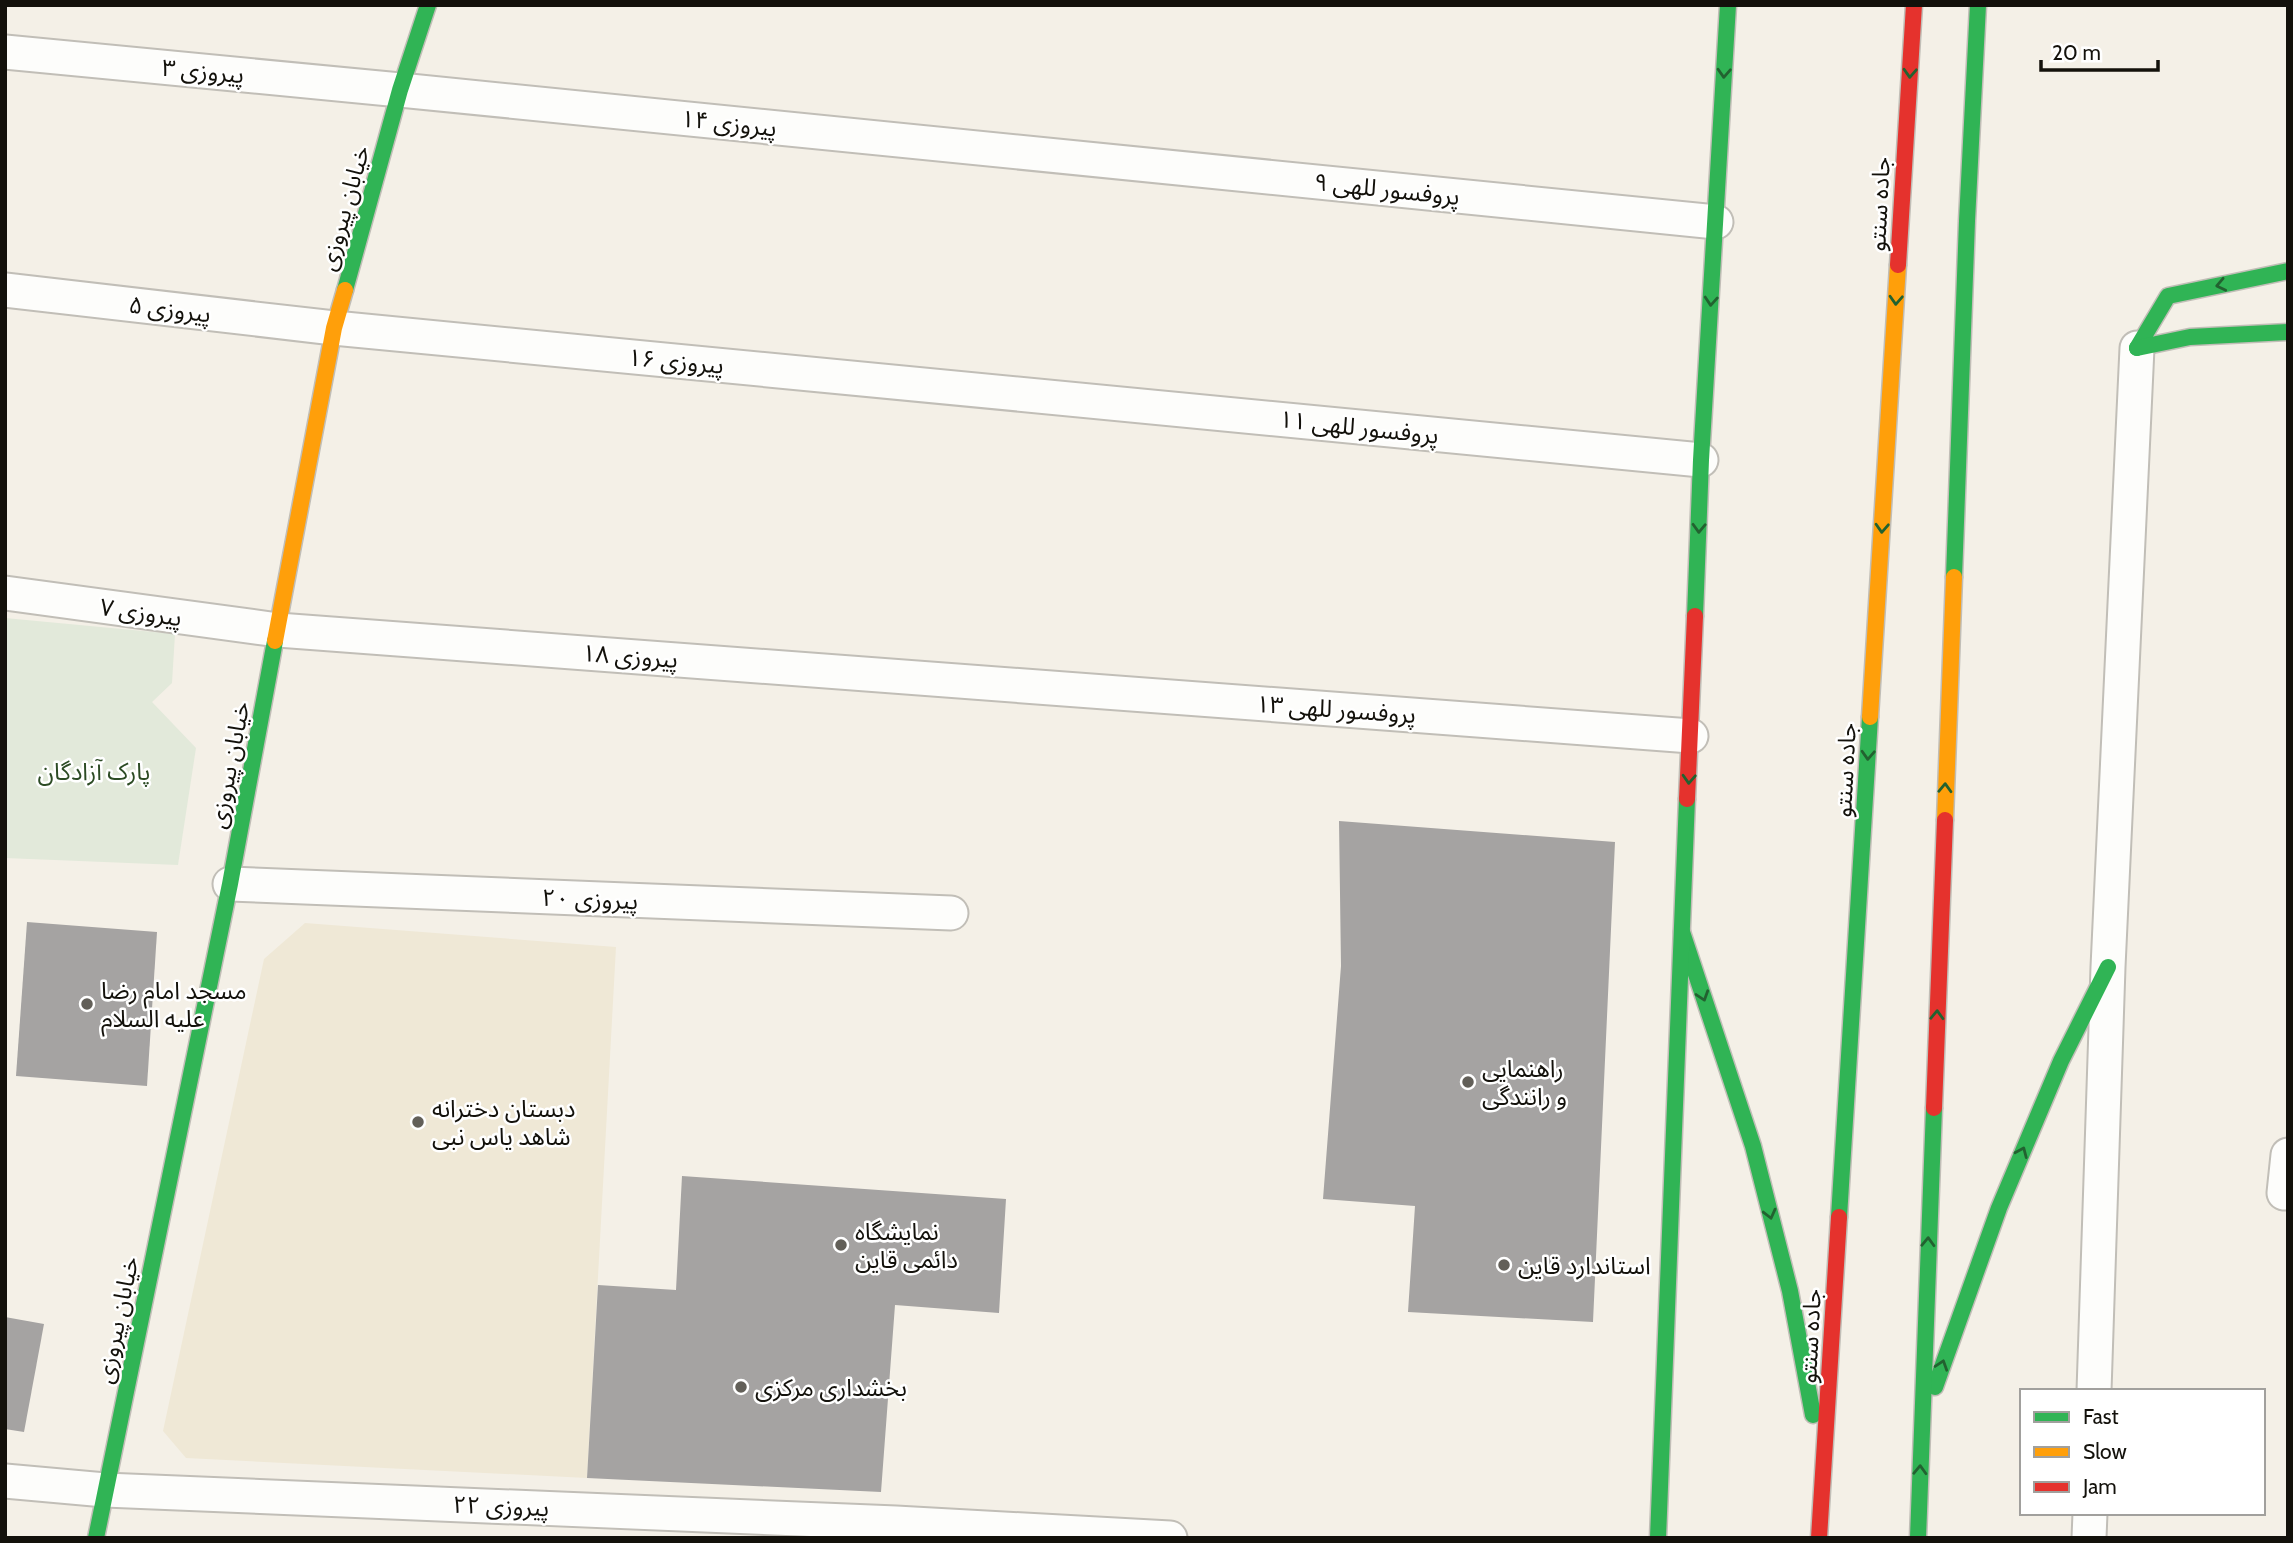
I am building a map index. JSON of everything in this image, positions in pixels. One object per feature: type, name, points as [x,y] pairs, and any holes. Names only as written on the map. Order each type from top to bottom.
[{"type":"main road","name":"خیابان پیروزی","points":[[96,1538],[230,884],[334,328],[400,90],[428,5]]},
{"type":"main road","points":[[1658,1538],[1701,460],[1728,5]]},
{"type":"main road","name":"جاده سنتو","points":[[1819,1538],[1914,5]]},
{"type":"main road","points":[[1918,1538],[1967,221],[1978,5]]},
{"type":"main road","points":[[2137,348],[2168,296],[2288,271]]},
{"type":"main road","points":[[2137,348],[2190,337],[2288,332]]},
{"type":"main road","points":[[1682,932],[1753,1146],[1790,1290],[1824,1480]]},
{"type":"main road","points":[[1921,1429],[1998,1208],[2061,1061],[2108,967]]},
{"type":"street","name":"پیروزی ۳","points":[[5,52],[400,90]]},
{"type":"street","name":"پیروزی ۱۴","points":[[400,90],[1058,156]]},
{"type":"street","name":"پروفسور للهی ۹","points":[[1058,156],[1716,222]]},
{"type":"street","name":"پیروزی ۵","points":[[5,290],[334,328]]},
{"type":"street","name":"پیروزی ۱۶","points":[[334,328],[1017,394]]},
{"type":"street","points":[[2094,1389],[2108,967],[2137,348]]},
{"type":"street","name":"پروفسور للهی ۱۱","points":[[1017,394],[1701,460]]},
{"type":"street","name":"پیروزی ۷","points":[[5,593],[278,630]]},
{"type":"street","name":"پیروزی ۱۸","points":[[278,630],[981,682]]},
{"type":"street","name":"پروفسور للهی ۱۳","points":[[981,682],[1691,736]]},
{"type":"street","name":"پیروزی ۲۰","points":[[230,884],[951,913]]},
{"type":"street","points":[[2288,1155],[2284,1193],[2288,1193]]},
{"type":"street","name":"پیروزی ۲۲","points":[[5,1481],[105,1490],[896,1523],[1170,1538]]},
{"type":"street","points":[[2089,1538],[2090,1515]]},
{"type":"shaded area","name":"دبستان دخترانه شاهد یاس نبی","points":[[305,923],[616,947],[587,1478],[186,1458],[163,1431],[264,959]]},
{"type":"green space","name":"پارک آزادگان","points":[[5,618],[175,634],[172,683],[152,702],[196,748],[178,865],[5,858]]},
{"type":"building","name":"راهنمایی و رانندگی","points":[[1339,821],[1615,842],[1593,1322],[1408,1312],[1415,1206],[1323,1199],[1341,966]]},
{"type":"building","name":"مسجد امام رضا علیه السلام","points":[[27,922],[157,932],[147,1086],[16,1076]]},
{"type":"building","name":"بخشداری مرکزی","points":[[682,1176],[1006,1199],[999,1313],[895,1305],[881,1492],[587,1478],[598,1285],[676,1290]]},
{"type":"building","points":[[5,1317],[44,1324],[24,1432],[5,1429]]},
{"type":"traffic: fast","points":[[345,290],[400,90],[428,5]]},
{"type":"traffic: fast","points":[[1695,616],[1701,460],[1728,5]]},
{"type":"traffic: fast","points":[[1954,577],[1978,5]]},
{"type":"traffic: fast","points":[[2137,348],[2168,296],[2288,271]]},
{"type":"traffic: fast","points":[[2137,348],[2190,337],[2288,332]]},
{"type":"traffic: fast","points":[[96,1538],[230,884],[275,641]]},
{"type":"traffic: fast","points":[[1839,1217],[1870,717]]},
{"type":"traffic: fast","points":[[1658,1538],[1687,799]]},
{"type":"traffic: fast","points":[[1682,932],[1753,1146],[1790,1291],[1813,1415]]},
{"type":"traffic: fast","points":[[1935,1387],[1999,1208],[2061,1061],[2108,967]]},
{"type":"traffic: fast","points":[[1918,1538],[1934,1108]]},
{"type":"traffic: slow","points":[[1870,717],[1898,265]]},
{"type":"traffic: slow","points":[[275,641],[334,328],[345,290]]},
{"type":"traffic: slow","points":[[1945,820],[1954,577]]},
{"type":"traffic: jam","points":[[1898,265],[1914,5]]},
{"type":"traffic: jam","points":[[1687,799],[1695,616]]},
{"type":"traffic: jam","points":[[1934,1108],[1945,820]]},
{"type":"traffic: jam","points":[[1819,1538],[1839,1217]]},
{"type":"place","name":"مسجد امام رضا علیه السلام","points":[[87,1004]]},
{"type":"place","name":"راهنمایی و رانندگی","points":[[1468,1082]]},
{"type":"place","name":"دبستان دخترانه شاهد یاس نبی","points":[[418,1122]]},
{"type":"place","name":"نمایشگاه دائمی قاین","points":[[841,1245]]},
{"type":"place","name":"استاندارد قاین","points":[[1504,1265]]},
{"type":"place","name":"بخشداری مرکزی","points":[[741,1387]]}]
